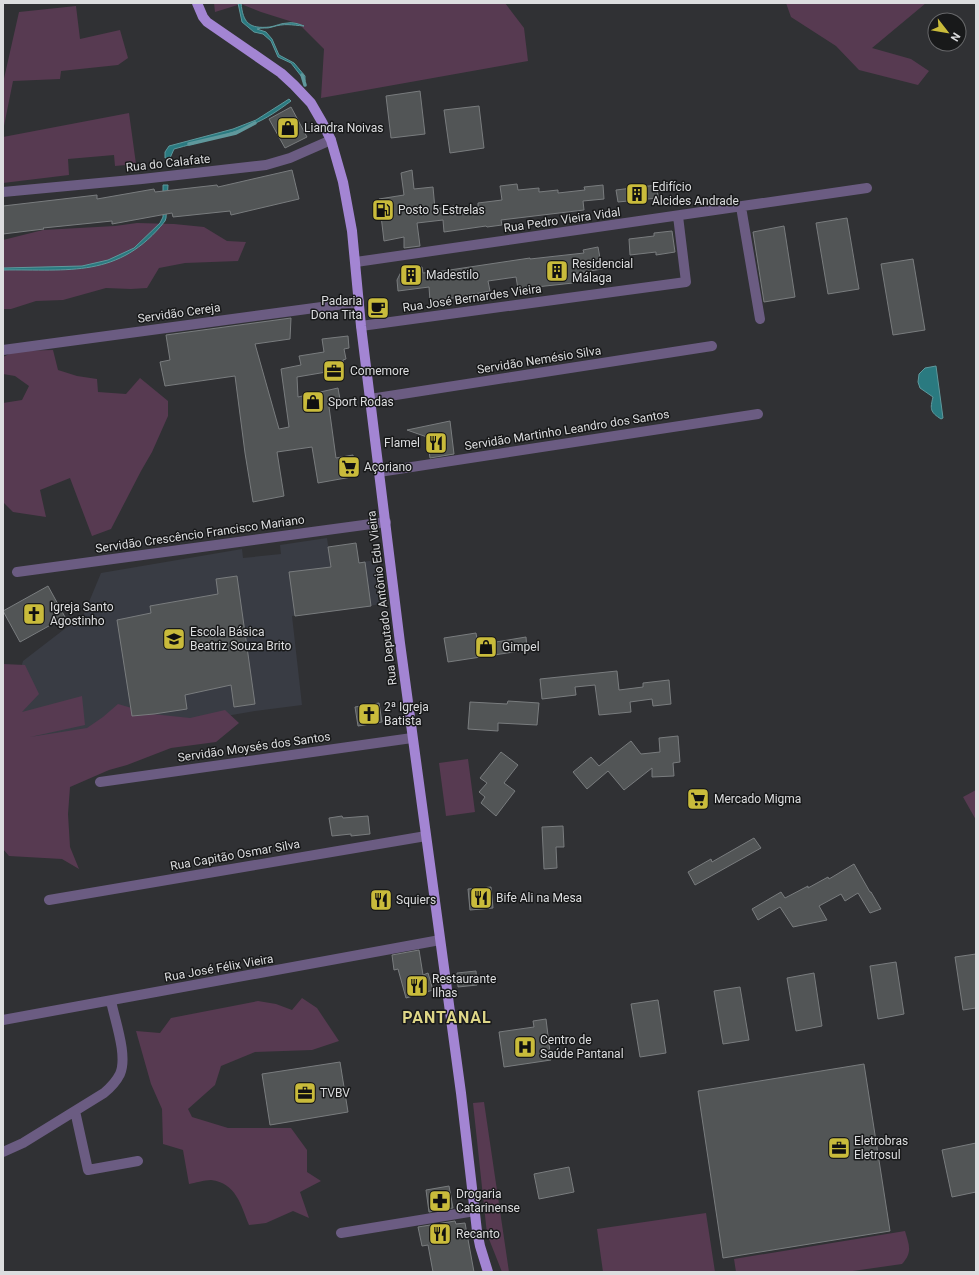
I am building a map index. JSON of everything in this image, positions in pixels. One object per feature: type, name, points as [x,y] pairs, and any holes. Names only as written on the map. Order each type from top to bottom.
[{"type":"main road","name":"Rua Deputado Antônio Edu Vieira","points":[[197,3],[202,17],[207,22],[281,74],[294,85],[310,103],[331,140],[343,182],[356,262],[361,326],[412,738],[460,1087],[475,1211],[480,1246],[488,1272]]},
{"type":"street","name":"Rua do Calafate","points":[[3,192],[142,179],[266,164],[290,158],[331,140]]},
{"type":"street","name":"Rua Pedro Vieira Vidal","points":[[356,262],[867,188]]},
{"type":"street","points":[[741,207],[760,319]]},
{"type":"street","name":"Rua José Bernardes Vieira","points":[[361,326],[686,282],[678,216]]},
{"type":"street","name":"Servidão Cereja","points":[[3,350],[359,302]]},
{"type":"street","name":"Servidão Nemésio Silva","points":[[370,399],[712,346]]},
{"type":"street","name":"Servidão Martinho Leandro dos Santos","points":[[379,472],[758,414]]},
{"type":"street","name":"Servidão Crescêncio Francisco Mariano","points":[[17,572],[386,522]]},
{"type":"street","name":"Servidão Moysés dos Santos","points":[[100,782],[412,738]]},
{"type":"street","name":"Rua Capitão Osmar Silva","points":[[49,900],[426,836]]},
{"type":"street","name":"Rua José Félix Vieira","points":[[3,1020],[440,940]]},
{"type":"street","points":[[3,1152],[23,1143],[104,1093],[113,1085],[119,1075],[123,1054],[110,1001]]},
{"type":"street","points":[[75,1111],[88,1170],[138,1161]]},
{"type":"street","points":[[341,1233],[475,1211]]},
{"type":"shaded area","points":[[214,3],[505,3],[524,28],[528,61],[321,98],[324,49],[299,24],[241,4],[215,12]]},
{"type":"shaded area","points":[[786,3],[926,3],[872,48],[911,59],[929,71],[918,85],[859,70],[836,46],[791,17]]},
{"type":"shaded area","points":[[76,6],[80,39],[120,30],[128,58],[118,65],[61,71],[60,79],[13,81],[3,131],[3,83],[19,12]]},
{"type":"shaded area","points":[[129,113],[136,164],[115,166],[114,155],[68,159],[69,175],[3,183],[3,137]]},
{"type":"shaded area","points":[[137,223],[174,224],[204,227],[227,241],[246,242],[238,261],[185,263],[159,268],[147,288],[106,288],[63,300],[36,301],[11,309],[3,309],[3,240],[43,230],[115,226]]},
{"type":"shaded area","points":[[53,350],[58,370],[77,376],[97,379],[98,392],[126,394],[140,378],[168,401],[168,416],[152,452],[111,529],[92,536],[70,478],[40,490],[46,517],[13,512],[3,502],[3,403],[22,400],[29,386],[15,376],[3,374],[3,357],[15,351]]},
{"type":"shaded area","name":"Escola Básica Beatriz Souza Brito","points":[[327,538],[331,566],[377,560],[382,604],[292,616],[302,705],[255,711],[12,753],[7,713],[23,661],[84,614],[101,573],[242,549],[243,558],[281,554],[280,545]]},
{"type":"shaded area","points":[[3,664],[25,665],[39,694],[22,712],[82,696],[85,725],[30,737],[87,728],[118,704],[152,714],[190,718],[225,710],[239,723],[216,742],[171,748],[127,765],[109,770],[70,787],[68,814],[70,847],[79,869],[62,859],[9,856],[3,849]]},
{"type":"shaded area","points":[[468,759],[475,812],[446,816],[439,763]]},
{"type":"shaded area","points":[[976,790],[976,820],[963,797]]},
{"type":"shaded area","points":[[302,998],[317,1008],[339,1041],[312,1050],[255,1052],[221,1066],[215,1085],[188,1109],[192,1117],[228,1128],[291,1128],[307,1150],[307,1172],[321,1181],[300,1192],[309,1218],[293,1211],[266,1223],[249,1225],[240,1203],[232,1190],[226,1185],[211,1180],[189,1184],[183,1150],[163,1144],[162,1109],[151,1084],[136,1031],[160,1033],[171,1018],[258,1001],[276,1004],[292,1010]]},
{"type":"shaded area","points":[[484,1102],[509,1272],[502,1272],[487,1234],[473,1103]]},
{"type":"shaded area","points":[[706,1213],[715,1272],[603,1272],[597,1229]]},
{"type":"shaded area","points":[[905,1231],[909,1244],[909,1252],[902,1264],[846,1272],[736,1272],[734,1259]]},
{"type":"water","points":[[238,3],[241,3],[243,15],[252,26],[270,27],[283,23],[292,23],[304,26],[284,25],[257,29],[266,32],[272,39],[279,55],[294,63],[305,76],[305,81],[291,63],[278,57],[271,41],[263,34],[254,32],[242,22]]},
{"type":"water","points":[[289,99],[291,101],[257,123],[223,136],[174,149],[170,158],[165,158],[165,152],[169,146],[233,129],[256,120]]},
{"type":"water","points":[[163,185],[168,185],[165,221],[148,240],[130,253],[111,262],[92,267],[50,270],[3,270],[3,268],[82,266],[108,260],[134,248],[160,223],[163,217]]},
{"type":"water","points":[[936,366],[943,418],[941,419],[932,410],[931,405],[933,397],[920,388],[918,382],[919,374],[925,368]]},
{"type":"building","points":[[420,91],[425,134],[391,138],[386,96]]},
{"type":"building","points":[[479,106],[484,148],[450,153],[444,110]]},
{"type":"building","name":"Liandra Noivas","points":[[291,107],[307,137],[285,148],[269,119]]},
{"type":"building","points":[[292,170],[299,199],[231,215],[230,211],[173,217],[172,213],[112,224],[112,221],[43,228],[44,229],[3,234],[3,206],[97,195],[97,199],[154,189],[155,192],[217,185],[218,187]]},
{"type":"building","points":[[412,170],[414,189],[433,187],[435,209],[454,206],[455,211],[478,207],[478,203],[502,200],[500,186],[517,184],[518,190],[539,188],[539,192],[558,190],[558,193],[585,190],[584,187],[603,185],[604,199],[583,201],[584,210],[501,220],[502,225],[487,227],[444,232],[443,220],[417,223],[420,246],[404,248],[404,237],[384,241],[379,199],[404,195],[401,173]]},
{"type":"building","name":"Edifício Alcides Andrade","points":[[657,185],[658,198],[618,202],[616,190]]},
{"type":"building","points":[[847,218],[859,289],[828,294],[816,223]]},
{"type":"building","points":[[784,226],[795,297],[764,302],[753,232]]},
{"type":"building","points":[[672,231],[675,252],[656,255],[656,252],[630,255],[629,239],[654,236],[654,233]]},
{"type":"building","points":[[598,247],[602,269],[572,274],[573,283],[518,289],[516,277],[488,281],[490,291],[469,296],[430,301],[429,287],[398,291],[397,280],[402,270],[422,267],[423,273],[443,271],[530,258],[584,253],[583,250]]},
{"type":"building","points":[[913,259],[925,330],[893,335],[881,264]]},
{"type":"building","name":"Padaria Dona Tita","points":[[384,298],[386,316],[371,317],[369,300]]},
{"type":"building","points":[[291,318],[290,339],[255,344],[279,429],[289,427],[281,369],[301,365],[299,356],[324,352],[322,339],[348,336],[349,348],[344,349],[346,359],[343,360],[344,369],[297,377],[298,397],[338,388],[341,405],[329,407],[336,458],[353,455],[357,476],[318,483],[312,447],[277,452],[284,496],[253,502],[235,376],[165,386],[160,362],[170,360],[166,335]]},
{"type":"building","points":[[450,421],[454,454],[430,458],[427,437],[407,430]]},
{"type":"building","points":[[356,543],[359,563],[365,562],[371,606],[295,616],[289,572],[331,567],[328,547]]},
{"type":"building","points":[[237,576],[255,704],[234,707],[231,685],[185,695],[187,709],[132,716],[117,620],[151,613],[150,606],[218,594],[216,579]]},
{"type":"building","name":"Igreja Santo Agostinho","points":[[48,586],[65,617],[20,642],[3,611]]},
{"type":"building","name":"Gimpel","points":[[476,633],[478,645],[526,637],[527,650],[448,662],[444,638]]},
{"type":"building","points":[[617,671],[619,690],[643,687],[643,683],[669,680],[671,704],[653,706],[652,699],[630,702],[631,712],[599,715],[595,685],[575,687],[576,695],[542,699],[540,679]]},
{"type":"building","points":[[508,701],[539,703],[537,725],[498,723],[498,731],[468,729],[470,702],[507,704]]},
{"type":"building","name":"2ª Igreja Batista","points":[[379,703],[382,722],[358,726],[355,707]]},
{"type":"building","points":[[678,736],[680,762],[673,763],[674,776],[652,777],[652,768],[624,790],[608,771],[587,789],[573,772],[591,757],[599,766],[631,741],[641,754],[660,752],[659,738]]},
{"type":"building","points":[[501,752],[518,765],[504,783],[515,791],[496,816],[481,803],[485,797],[479,792],[487,783],[480,778]]},
{"type":"building","points":[[342,816],[343,818],[368,816],[370,834],[332,836],[329,818]]},
{"type":"building","points":[[563,826],[564,847],[556,847],[557,868],[544,869],[542,827]]},
{"type":"building","points":[[754,838],[761,848],[695,885],[688,872],[711,859],[712,862]]},
{"type":"building","points":[[854,864],[881,909],[870,913],[858,893],[845,901],[841,894],[819,906],[827,920],[793,927],[780,907],[758,920],[752,909],[781,892],[785,898],[828,877],[829,879]]},
{"type":"building","name":"Bife Ali na Mesa","points":[[491,887],[493,908],[470,910],[468,889]]},
{"type":"building","points":[[419,950],[423,975],[428,973],[433,990],[406,998],[398,969],[394,970],[392,955]]},
{"type":"building","points":[[976,954],[976,1008],[963,1010],[955,957]]},
{"type":"building","points":[[896,962],[904,1014],[878,1019],[870,966]]},
{"type":"building","points":[[476,971],[477,985],[458,987],[457,973]]},
{"type":"building","points":[[814,973],[822,1026],[796,1031],[787,978]]},
{"type":"building","points":[[740,987],[749,1040],[723,1044],[714,991]]},
{"type":"building","points":[[658,1000],[666,1053],[640,1057],[631,1004]]},
{"type":"building","name":"Centro de Saúde Pantanal","points":[[546,1019],[551,1060],[504,1067],[499,1032],[534,1027],[533,1021]]},
{"type":"building","name":"TVBV","points":[[340,1062],[348,1112],[270,1125],[262,1074]]},
{"type":"building","points":[[864,1064],[890,1231],[723,1258],[698,1091]]},
{"type":"building","points":[[976,1143],[976,1192],[952,1197],[942,1150]]},
{"type":"building","points":[[569,1167],[574,1192],[539,1199],[534,1174]]},
{"type":"building","name":"Drogaria Catarinense","points":[[449,1186],[453,1208],[429,1212],[426,1190]]},
{"type":"building","points":[[455,1221],[456,1224],[465,1223],[474,1272],[433,1272],[428,1245],[422,1246],[418,1227]]},
{"type":"waterway","points":[[302,75],[305,85]]},
{"type":"waterway","points":[[189,144],[236,133],[255,123]]},
{"type":"place","name":"Liandra Noivas","points":[[288,128]]},
{"type":"place","name":"Edifício Alcides Andrade","points":[[637,194]]},
{"type":"place","name":"Posto 5 Estrelas","points":[[383,210]]},
{"type":"place","name":"Residencial Málaga","points":[[557,271]]},
{"type":"place","name":"Madestilo","points":[[411,275]]},
{"type":"place","name":"Padaria Dona Tita","points":[[378,308]]},
{"type":"place","name":"Comemore","points":[[334,371]]},
{"type":"place","name":"Sport Rodas","points":[[313,402]]},
{"type":"place","name":"Flamel","points":[[436,443]]},
{"type":"place","name":"Açoriano","points":[[349,467]]},
{"type":"place","name":"Igreja Santo Agostinho","points":[[34,614]]},
{"type":"place","name":"Escola Básica Beatriz Souza Brito","points":[[174,639]]},
{"type":"place","name":"Gimpel","points":[[486,647]]},
{"type":"place","name":"2ª Igreja Batista","points":[[369,714]]},
{"type":"place","name":"Mercado Migma","points":[[698,799]]},
{"type":"place","name":"Bife Ali na Mesa","points":[[481,898]]},
{"type":"place","name":"Squiers","points":[[381,900]]},
{"type":"place","name":"Restaurante Ilhas","points":[[417,986]]},
{"type":"place","name":"Centro de Saúde Pantanal","points":[[525,1047]]},
{"type":"place","name":"TVBV","points":[[305,1093]]},
{"type":"place","name":"Eletrobras Eletrosul","points":[[839,1148]]},
{"type":"place","name":"Drogaria Catarinense","points":[[440,1201]]},
{"type":"place","name":"Recanto","points":[[440,1234]]},
{"type":"district","name":"PANTANAL","points":[[447,1017]]}]
